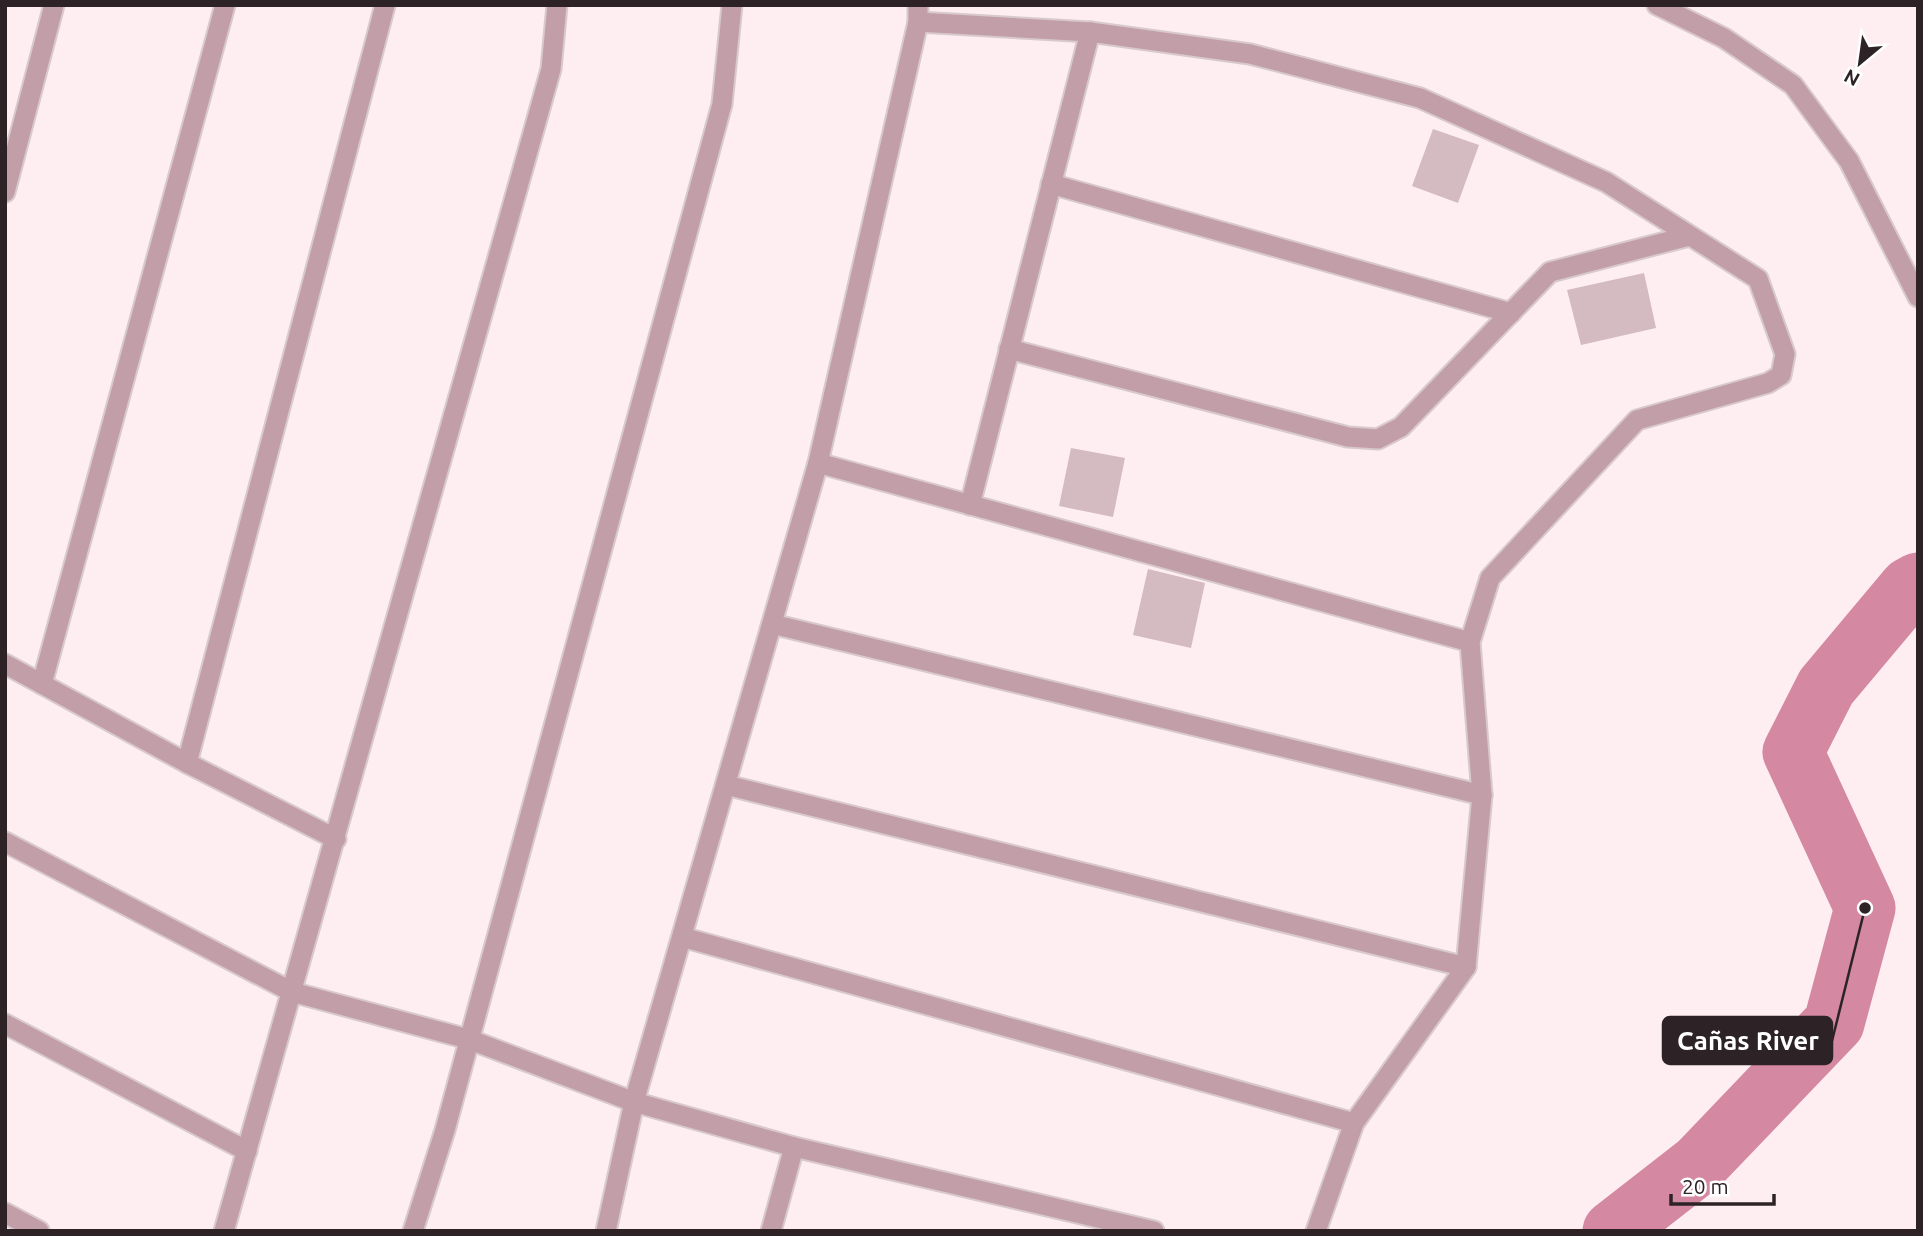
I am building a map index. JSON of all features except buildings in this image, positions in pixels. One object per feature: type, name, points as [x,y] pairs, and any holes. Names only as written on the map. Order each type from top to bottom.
[{"type":"street","points":[[6,184],[54,5]]},
{"type":"street","points":[[43,684],[225,5]]},
{"type":"street","points":[[187,763],[386,5]]},
{"type":"street","points":[[224,1231],[551,69],[557,5]]},
{"type":"street","points":[[412,1231],[445,1130],[722,104],[732,5]]},
{"type":"street","points":[[1657,5],[1724,38],[1793,85],[1849,161],[1918,297]]},
{"type":"street","points":[[606,1231],[634,1102],[818,463],[918,14],[1090,32],[1250,54],[1420,98],[1606,182],[1758,279],[1785,354],[1781,375],[1768,383],[1637,420],[1490,578],[1469,642],[1482,794],[1466,967],[1354,1123],[1316,1231]]},
{"type":"street","points":[[970,505],[1090,32]]},
{"type":"street","points":[[1051,184],[1511,313]]},
{"type":"street","points":[[1009,349],[1348,437],[1378,439],[1401,427],[1550,272],[1689,236]]},
{"type":"street","points":[[818,463],[1469,642]]},
{"type":"street","points":[[772,624],[1482,794]]},
{"type":"street","points":[[5,664],[187,763],[336,839]]},
{"type":"street","points":[[726,785],[1466,967]]},
{"type":"street","points":[[5,842],[292,992],[468,1039],[634,1102],[794,1147],[1154,1231]]},
{"type":"street","points":[[682,937],[1354,1123]]},
{"type":"street","points":[[5,1024],[247,1151]]},
{"type":"street","points":[[771,1231],[794,1147]]},
{"type":"street","points":[[5,1213],[39,1231]]},
{"type":"waterway","points":[[1613,1231],[1699,1164],[1834,1023],[1865,908],[1793,752],[1826,687],[1909,588],[1918,583]]},
{"type":"place","name":"Cañas River","points":[[1865,908]]}]
